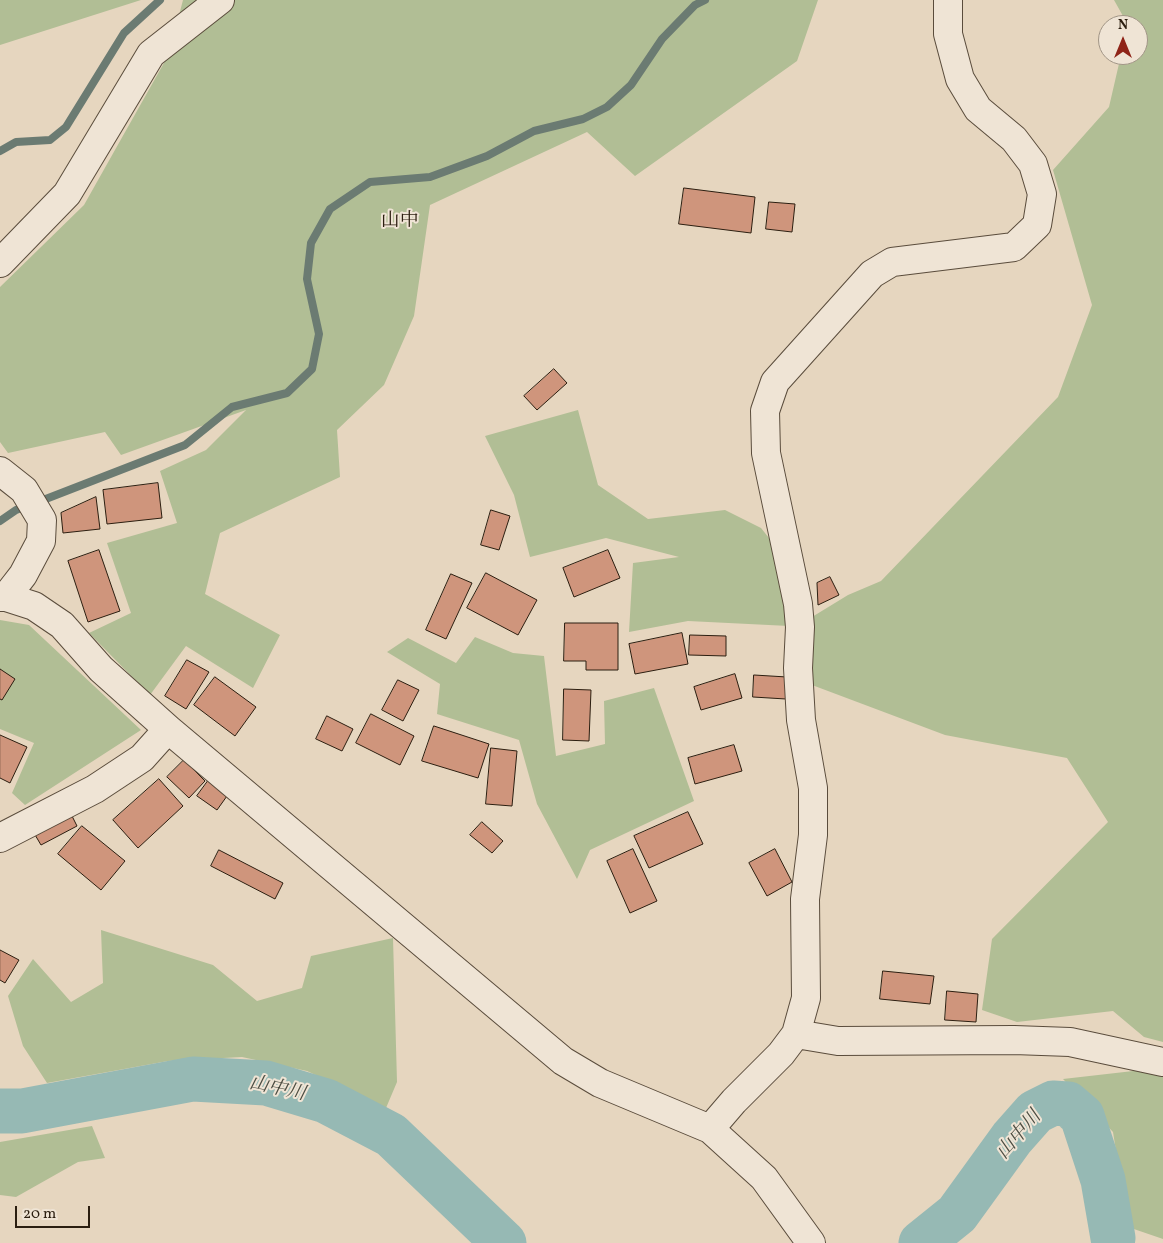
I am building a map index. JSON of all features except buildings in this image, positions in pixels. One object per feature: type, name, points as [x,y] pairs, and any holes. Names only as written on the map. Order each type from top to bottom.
[{"type":"street","points":[[0,263],[67,194],[151,54],[220,0]]},
{"type":"street","points":[[710,1129],[781,1054],[796,1034],[806,998],[805,899],[813,835],[813,788],[801,720],[798,668],[800,627],[798,604],[766,453],[765,411],[775,382],[872,274],[892,262],[1014,247],[1037,225],[1042,194],[1033,164],[1014,139],[978,109],[960,79],[948,34],[948,0]]},
{"type":"street","points":[[0,471],[24,490],[42,520],[40,541],[23,575],[3,597],[34,606],[62,625],[101,669],[168,729],[563,1061],[600,1083],[710,1129],[764,1178],[811,1243]]},
{"type":"street","points":[[0,838],[95,789],[142,758],[168,729]]},
{"type":"street","points":[[796,1034],[838,1041],[1014,1040],[1070,1042],[1163,1062]]},
{"type":"green space","points":[[0,0],[141,0],[0,45]]},
{"type":"green space","points":[[183,0],[818,0],[797,61],[635,176],[587,132],[430,205],[414,316],[384,385],[337,430],[340,477],[220,533],[205,594],[280,635],[253,688],[186,646],[150,695],[89,633],[131,613],[107,543],[177,523],[160,471],[206,450],[246,410],[121,455],[105,432],[8,453],[0,442],[0,287],[84,205],[169,54]]},
{"type":"green space","points":[[1114,0],[1163,0],[1163,1042],[1144,1037],[1113,1011],[1017,1022],[982,1010],[992,939],[1108,822],[1067,758],[945,735],[812,685],[812,617],[848,595],[881,581],[1058,397],[1092,305],[1053,170],[1109,107],[1119,65],[1148,65],[1148,15],[1122,15]]},
{"type":"green space","points":[[578,410],[598,485],[648,519],[725,510],[761,528],[777,548],[789,626],[688,621],[629,632],[633,563],[679,557],[606,538],[530,557],[514,495],[485,436]]},
{"type":"green space","points":[[0,620],[29,625],[141,730],[25,805],[12,793],[34,743],[0,729]]},
{"type":"green space","points":[[475,637],[513,653],[544,656],[556,756],[605,744],[604,701],[654,688],[694,801],[590,850],[577,879],[537,804],[519,740],[437,714],[440,684],[387,652],[408,638],[456,663]]},
{"type":"green space","points":[[101,930],[213,965],[257,1001],[302,988],[311,956],[393,938],[397,1082],[386,1108],[307,1071],[242,1057],[168,1061],[47,1083],[23,1046],[8,996],[33,959],[71,1002],[103,983]]},
{"type":"green space","points":[[1142,1070],[1163,1077],[1163,1239],[1128,1227],[1113,1132],[1063,1079]]},
{"type":"green space","points":[[92,1126],[105,1158],[78,1162],[16,1197],[0,1195],[0,1142]]},
{"type":"waterway","points":[[0,151],[16,142],[50,140],[66,127],[124,33],[160,0]]},
{"type":"waterway","points":[[38,502],[185,445],[232,407],[287,393],[312,369],[319,334],[307,279],[311,243],[330,209],[370,182],[430,177],[487,156],[534,131],[583,119],[607,107],[631,85],[662,39],[695,5],[705,0]]},
{"type":"waterway","points":[[0,521],[16,510],[27,506]]},
{"type":"waterway","name":"山中川","points":[[0,1111],[22,1111],[193,1079],[266,1083],[326,1101],[391,1135],[504,1243]]},
{"type":"waterway","name":"山中川","points":[[921,1243],[957,1214],[1012,1138],[1035,1112],[1053,1103],[1068,1104],[1082,1116],[1103,1180],[1113,1238]]},
{"type":"waterway","points":[[1114,1243],[1113,1238],[1129,1243]]},
{"type":"district","name":"山中","points":[[400,223]]}]
